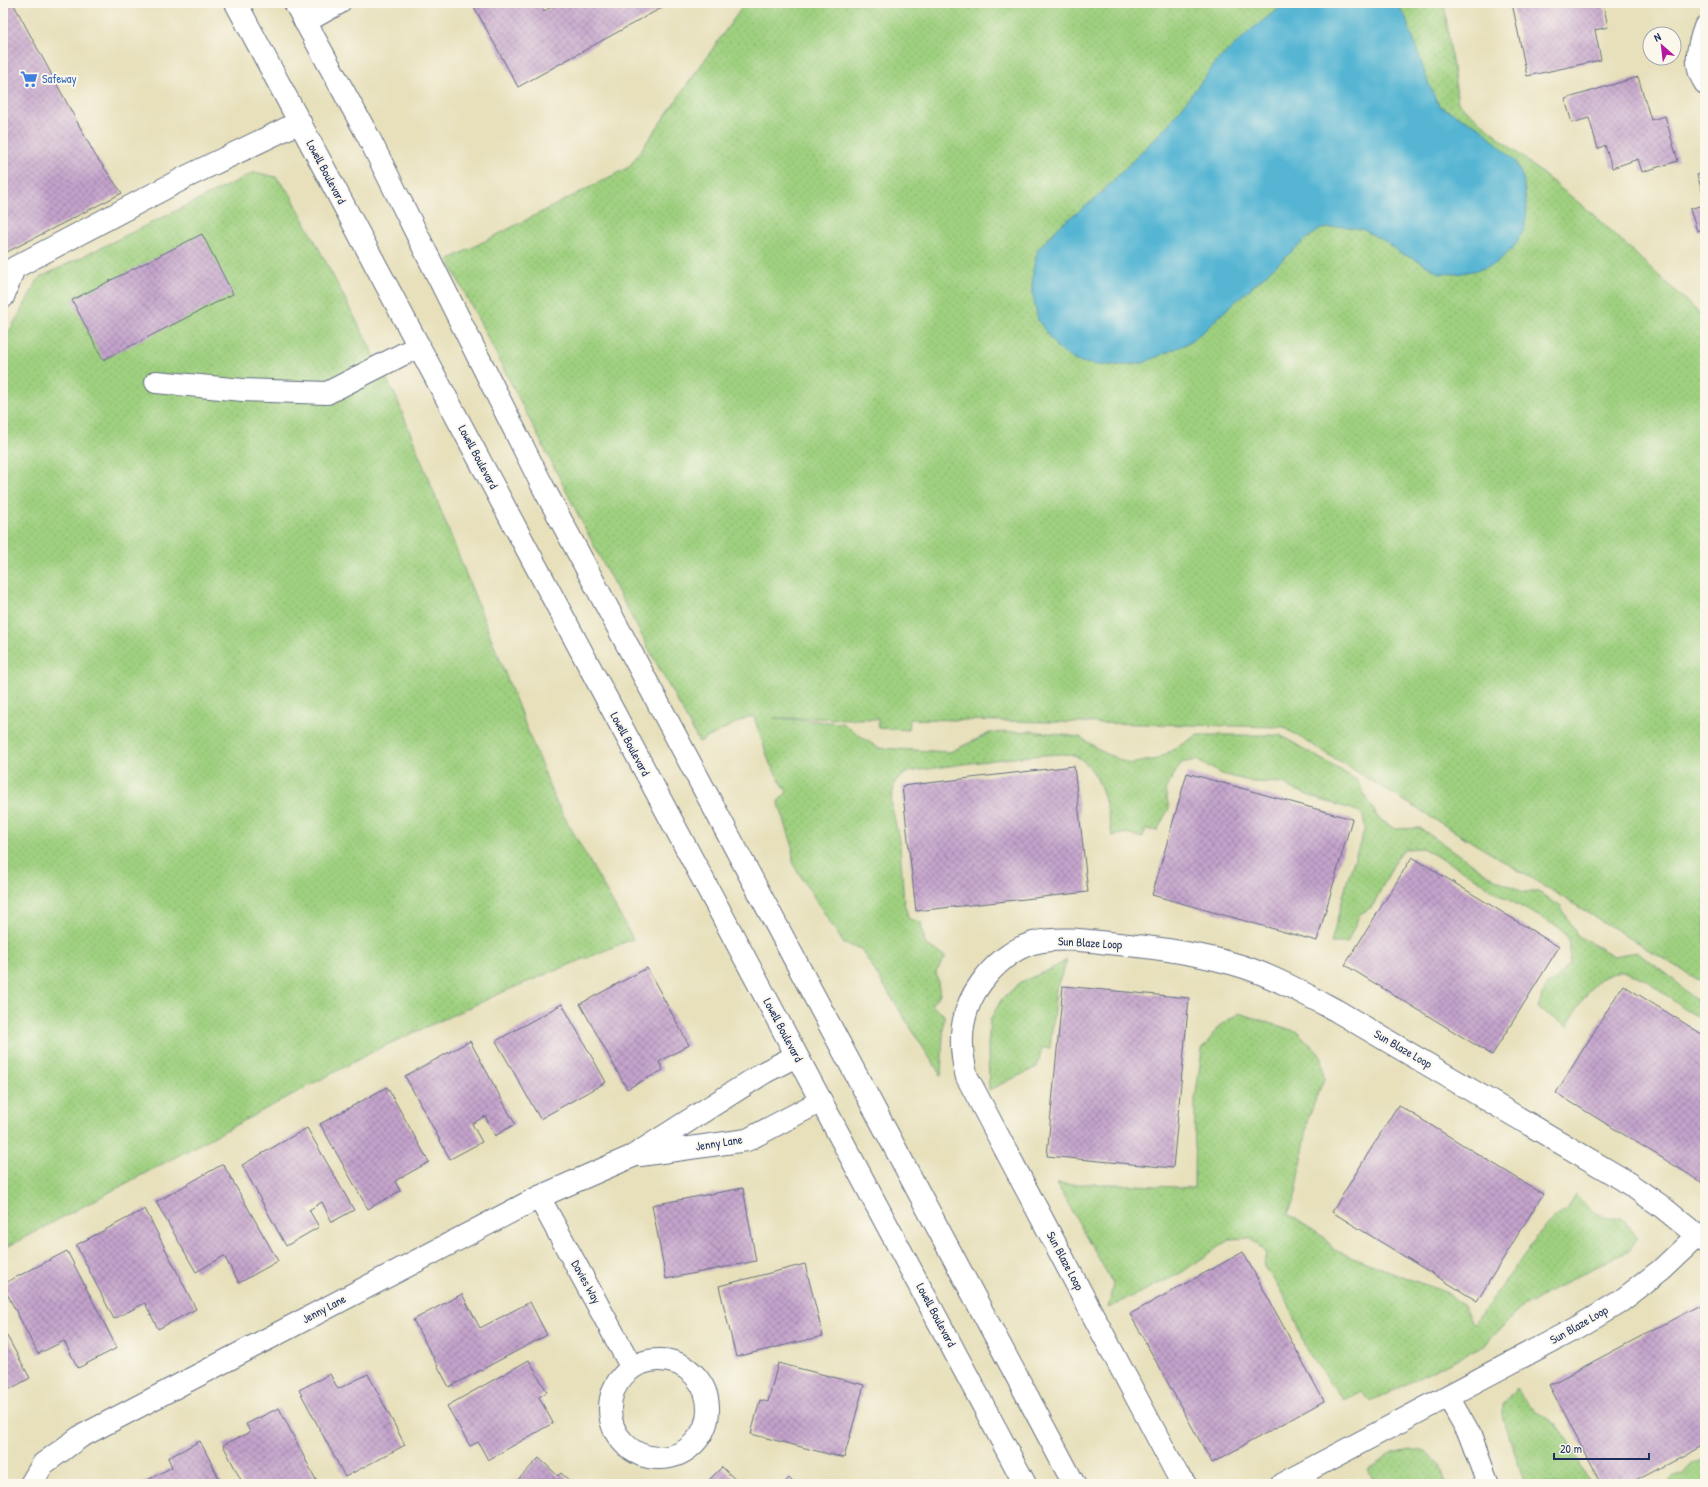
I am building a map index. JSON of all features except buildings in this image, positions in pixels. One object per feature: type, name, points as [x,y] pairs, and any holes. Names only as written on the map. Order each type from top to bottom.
[{"type":"main road","name":"Lowell Boulevard","points":[[236,3],[1025,1484]]},
{"type":"main road","points":[[295,3],[368,136],[541,483],[1074,1484]]},
{"type":"main road","points":[[305,22],[339,3]]},
{"type":"main road","points":[[1705,27],[1697,47],[1698,73],[1705,83]]},
{"type":"main road","points":[[3,297],[14,268],[188,176],[300,122]]},
{"type":"main road","points":[[156,382],[243,390],[327,393],[419,346]]},
{"type":"main road","name":"Sun Blaze Loop","points":[[1186,1484],[1174,1467],[967,1077],[963,1061],[962,1027],[972,995],[991,968],[1017,950],[1032,944],[1064,939],[1144,946],[1195,954],[1230,964],[1292,987],[1344,1014],[1622,1179],[1661,1206],[1701,1239],[1621,1301],[1578,1327],[1282,1484]]},
{"type":"main road","name":"Jenny Lane","points":[[31,1484],[43,1464],[80,1437],[539,1197],[633,1156],[765,1072],[796,1056]]},
{"type":"main road","name":"Jenny Lane","points":[[633,1156],[747,1140],[821,1101]]},
{"type":"main road","name":"Davies Way","points":[[539,1197],[632,1368]]},
{"type":"main road","points":[[667,1360],[688,1370],[704,1388],[708,1400],[706,1423],[702,1434],[685,1451],[669,1457],[651,1458],[640,1455],[620,1440],[610,1419],[612,1395],[616,1384],[632,1368],[643,1362],[667,1360]]},
{"type":"main road","points":[[1448,1396],[1469,1432],[1488,1484]]},
{"type":"green space","points":[[745,3],[1444,3],[1458,103],[1594,215],[1705,319],[1705,984],[1283,727],[910,719],[909,730],[878,728],[878,719],[774,718],[842,723],[878,748],[950,752],[990,733],[1032,731],[1080,737],[1103,752],[1129,764],[1157,759],[1198,735],[1280,735],[1357,780],[1378,818],[1395,829],[1420,828],[1488,875],[1523,892],[1538,892],[1560,906],[1578,936],[1614,956],[1636,952],[1667,974],[1694,999],[1705,1005],[1705,1020],[1686,1010],[1653,985],[1641,978],[1618,972],[1607,975],[1592,987],[1567,1026],[1538,1008],[1546,986],[1556,980],[1570,963],[1568,938],[1560,928],[1498,894],[1476,878],[1422,848],[1406,849],[1398,856],[1372,907],[1360,914],[1347,943],[1331,943],[1347,881],[1365,828],[1363,816],[1358,811],[1321,800],[1293,789],[1284,783],[1253,782],[1222,774],[1196,760],[1181,763],[1165,790],[1169,808],[1157,831],[1146,829],[1142,838],[1127,833],[1112,836],[1106,803],[1098,781],[1085,762],[1076,756],[1066,754],[1048,755],[996,760],[907,772],[895,782],[891,801],[900,846],[904,903],[909,919],[921,922],[925,944],[946,957],[936,972],[940,994],[931,1005],[944,1015],[941,1076],[861,949],[844,944],[793,864],[792,844],[778,801],[787,792],[770,764],[754,717],[748,717],[699,742],[607,571],[448,260],[629,167]]},
{"type":"green space","points":[[255,172],[276,177],[291,195],[397,399],[555,800],[633,939],[510,989],[380,1048],[3,1249],[3,343],[39,278]]},
{"type":"green space","points":[[1067,960],[1056,989],[1050,1048],[1042,1048],[1037,1067],[989,1090],[988,1047],[990,1020],[1001,1000],[1021,982],[1051,969]]},
{"type":"green space","points":[[1239,1013],[1298,1032],[1322,1057],[1324,1079],[1309,1116],[1296,1194],[1288,1214],[1325,1238],[1334,1250],[1450,1294],[1463,1305],[1474,1324],[1540,1233],[1567,1208],[1575,1194],[1595,1214],[1624,1220],[1637,1238],[1629,1251],[1604,1262],[1520,1308],[1486,1344],[1371,1402],[1362,1392],[1343,1400],[1307,1351],[1287,1300],[1264,1265],[1266,1252],[1250,1238],[1230,1239],[1181,1273],[1108,1308],[1113,1284],[1057,1184],[1116,1184],[1194,1188],[1195,1100],[1202,1050],[1219,1026]]},
{"type":"green space","points":[[1516,1388],[1532,1409],[1554,1423],[1568,1441],[1589,1484],[1525,1484],[1502,1414],[1502,1405]]},
{"type":"green space","points":[[1411,1449],[1425,1452],[1440,1465],[1446,1484],[1379,1484],[1373,1479],[1368,1469],[1395,1452]]},
{"type":"green space","points":[[1705,1461],[1705,1484],[1668,1484],[1674,1476],[1683,1474],[1692,1464]]},
{"type":"water","points":[[1286,3],[1396,3],[1406,18],[1429,85],[1439,106],[1481,128],[1515,161],[1523,178],[1527,210],[1524,230],[1512,249],[1495,264],[1478,270],[1456,274],[1439,273],[1419,261],[1400,253],[1386,242],[1364,230],[1342,226],[1321,229],[1305,240],[1205,330],[1186,344],[1143,363],[1097,365],[1076,361],[1057,348],[1038,320],[1032,291],[1033,270],[1038,249],[1062,224],[1095,199],[1168,125],[1218,60],[1252,29]]},
{"type":"place","name":"Safeway","points":[[29,79]]}]
